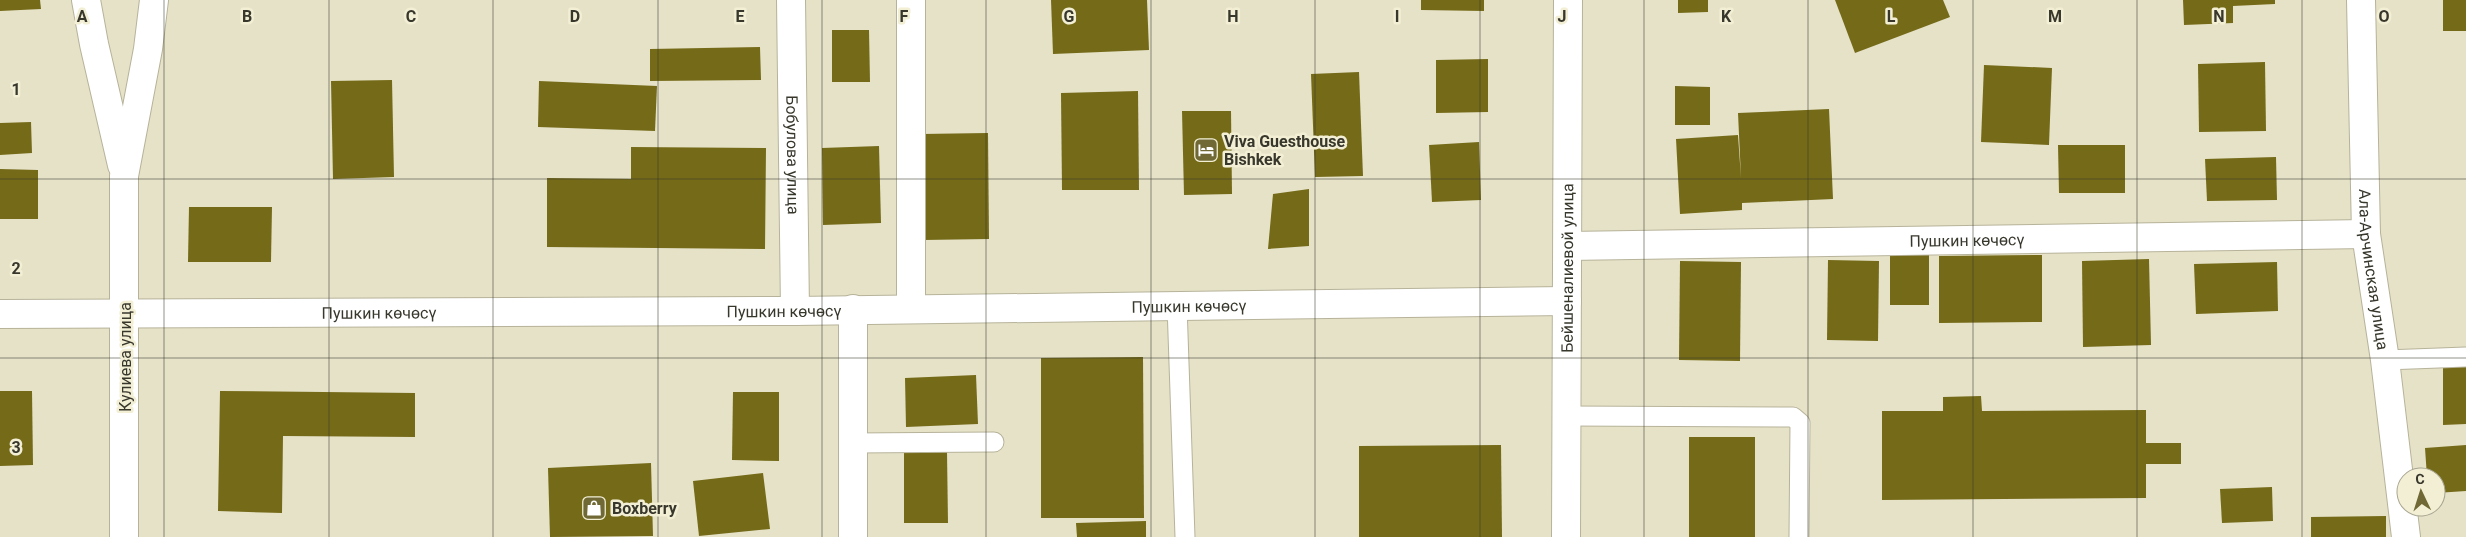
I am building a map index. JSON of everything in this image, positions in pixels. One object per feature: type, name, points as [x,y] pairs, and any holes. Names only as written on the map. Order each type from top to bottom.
[{"type":"street","name":"Кулиева улица","points":[[86,0],[124,176]]},
{"type":"street","name":"Кулиева улица","points":[[124,537],[126,313],[124,176],[148,49],[154,0]]},
{"type":"street","name":"Бобулова улица","points":[[791,0],[795,311]]},
{"type":"street","points":[[910,0],[911,308]]},
{"type":"street","name":"Бейшеналиевой улица","points":[[1566,537],[1568,0]]},
{"type":"street","name":"Ала-Арчинская улица","points":[[2361,0],[2366,234],[2385,360],[2406,537]]},
{"type":"street","name":"Пушкин көчөсү","points":[[1568,246],[2366,234]]},
{"type":"street","name":"Пушкин көчөсү","points":[[0,314],[795,311],[853,308],[1568,301]]},
{"type":"street","points":[[853,308],[853,537]]},
{"type":"lane","points":[[1177,305],[1185,537]]},
{"type":"lane","points":[[2385,360],[2466,356]]},
{"type":"lane","points":[[1567,416],[1793,417],[1800,423],[1799,537]]},
{"type":"lane","points":[[853,443],[994,442]]},
{"type":"building","points":[[0,0],[40,0],[41,9],[0,11]]},
{"type":"building","points":[[1051,0],[1147,0],[1149,50],[1053,54]]},
{"type":"building","points":[[1421,0],[1484,0],[1484,11],[1421,10]]},
{"type":"building","points":[[1678,0],[1708,0],[1708,12],[1678,13]]},
{"type":"building","points":[[1835,0],[1943,0],[1950,17],[1855,53]]},
{"type":"building","points":[[2183,0],[2275,0],[2275,4],[2233,6],[2233,23],[2184,25]]},
{"type":"building","points":[[2443,0],[2466,0],[2466,31],[2443,31]]},
{"type":"building","points":[[832,30],[869,30],[870,82],[832,82]]},
{"type":"building","points":[[760,47],[761,80],[650,81],[650,49]]},
{"type":"building","points":[[1488,59],[1488,112],[1436,113],[1436,60]]},
{"type":"building","points":[[2265,62],[2266,131],[2199,132],[2198,64]]},
{"type":"building","points":[[1984,65],[2052,68],[2049,145],[1981,142]]},
{"type":"building","points":[[1359,72],[1363,176],[1315,177],[1311,74]]},
{"type":"building","points":[[392,80],[394,177],[333,179],[331,81]]},
{"type":"building","points":[[539,81],[657,86],[655,131],[538,127]]},
{"type":"building","points":[[1675,86],[1710,87],[1710,125],[1675,125]]},
{"type":"building","points":[[1138,91],[1139,190],[1062,190],[1061,93]]},
{"type":"building","points":[[1829,109],[1833,199],[1742,203],[1742,210],[1680,214],[1676,139],[1738,135],[1741,178],[1738,113]]},
{"type":"building","points":[[1182,111],[1231,111],[1232,194],[1184,195]]},
{"type":"building","points":[[31,122],[32,153],[0,155],[0,123]]},
{"type":"building","points":[[988,133],[989,239],[923,240],[921,134]]},
{"type":"building","points":[[1479,142],[1481,200],[1432,202],[1429,145]]},
{"type":"building","points":[[2058,145],[2125,145],[2125,193],[2059,193]]},
{"type":"building","points":[[879,146],[881,223],[823,225],[822,148]]},
{"type":"building","points":[[631,147],[766,148],[765,249],[547,247],[547,178],[631,179]]},
{"type":"building","points":[[2276,157],[2277,200],[2207,201],[2205,159]]},
{"type":"building","points":[[0,169],[38,170],[38,219],[0,219]]},
{"type":"building","points":[[1309,189],[1309,246],[1268,249],[1273,194]]},
{"type":"building","points":[[189,207],[272,207],[271,262],[188,262]]},
{"type":"building","points":[[1890,255],[1929,255],[1929,305],[1890,305]]},
{"type":"building","points":[[2042,255],[2042,322],[1939,323],[1939,256]]},
{"type":"building","points":[[2149,259],[2151,345],[2083,347],[2082,261]]},
{"type":"building","points":[[1828,260],[1879,261],[1878,341],[1827,340]]},
{"type":"building","points":[[1680,261],[1741,262],[1740,361],[1679,360]]},
{"type":"building","points":[[2277,262],[2278,311],[2196,314],[2194,264]]},
{"type":"building","points":[[1143,357],[1144,518],[1041,518],[1041,358]]},
{"type":"building","points":[[2443,367],[2466,367],[2466,424],[2443,425]]},
{"type":"building","points":[[976,375],[978,424],[906,427],[905,378]]},
{"type":"building","points":[[0,391],[32,391],[33,465],[0,466]]},
{"type":"building","points":[[220,391],[415,393],[415,437],[283,436],[282,513],[218,511]]},
{"type":"building","points":[[733,392],[779,392],[779,461],[732,460]]},
{"type":"building","points":[[1981,396],[1982,411],[2146,410],[2146,443],[2181,443],[2181,464],[2146,464],[2146,498],[1882,500],[1882,411],[1943,411],[1943,397]]},
{"type":"building","points":[[1689,437],[1755,437],[1755,537],[1689,537]]},
{"type":"building","points":[[1501,445],[1502,537],[1359,537],[1359,446]]},
{"type":"building","points":[[2466,445],[2466,491],[2446,492],[2446,467],[2426,467],[2425,448]]},
{"type":"building","points":[[947,452],[948,523],[904,523],[904,453]]},
{"type":"building","points":[[651,463],[653,536],[550,537],[548,468]]},
{"type":"building","points":[[763,473],[770,529],[699,536],[693,481]]},
{"type":"building","points":[[2272,487],[2273,521],[2222,523],[2220,489]]},
{"type":"building","points":[[2386,516],[2386,537],[2311,537],[2311,517]]},
{"type":"building","points":[[1146,521],[1146,537],[1077,537],[1076,523]]},
{"type":"place","name":"Viva Guesthouse Bishkek","points":[[1206,150]]},
{"type":"place","name":"Boxberry","points":[[594,508]]}]
